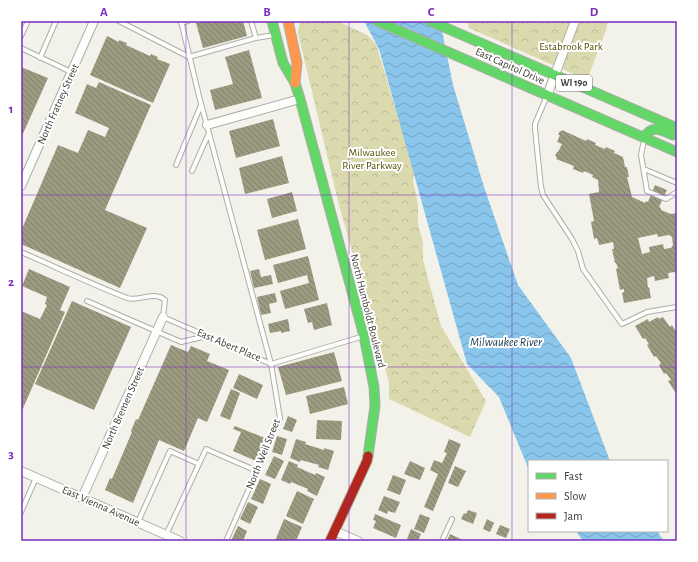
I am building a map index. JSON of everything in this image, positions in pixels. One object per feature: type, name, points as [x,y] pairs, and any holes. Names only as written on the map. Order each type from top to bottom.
[{"type":"main road","name":"North Humboldt Boulevard","points":[[272,21],[283,63],[296,83]]},
{"type":"main road","name":"North Humboldt Boulevard","points":[[289,21],[297,63],[296,83],[364,336],[374,387],[375,406],[371,443],[367,461],[330,541]]},
{"type":"main road","name":"East Capitol Drive","points":[[377,21],[677,152]]},
{"type":"main road","name":"East Capitol Drive","points":[[430,21],[677,128]]},
{"type":"main road","points":[[677,136],[659,129],[652,129],[647,132],[648,140],[677,146]]},
{"type":"street","name":"North Fratney Street","points":[[21,186],[94,21]]},
{"type":"street","points":[[547,96],[575,21]]},
{"type":"street","points":[[208,129],[300,99]]},
{"type":"street","name":"North Bremen Street","points":[[82,498],[163,317]]},
{"type":"street","name":"East Vienna Avenue","points":[[21,471],[180,541]]},
{"type":"street","points":[[335,531],[358,541]]},
{"type":"lane","points":[[21,36],[28,21]]},
{"type":"lane","points":[[40,58],[56,21]]},
{"type":"lane","points":[[119,21],[189,57],[256,38],[276,34]]},
{"type":"lane","points":[[181,22],[188,21]]},
{"type":"lane","points":[[252,21],[256,38]]},
{"type":"lane","name":"North Weil Street","points":[[181,22],[201,104],[271,364],[280,418],[226,541]]},
{"type":"lane","points":[[21,48],[72,72]]},
{"type":"lane","points":[[547,96],[535,124],[541,186],[547,203],[572,239],[578,251],[583,269],[622,324],[647,312],[677,307]]},
{"type":"lane","points":[[176,165],[201,104]]},
{"type":"lane","points":[[192,171],[208,129]]},
{"type":"lane","points":[[648,140],[641,155],[647,191],[666,199],[677,192]]},
{"type":"lane","points":[[644,168],[677,183]]},
{"type":"lane","points":[[21,252],[129,298],[151,296],[162,297],[165,300],[163,317]]},
{"type":"lane","points":[[87,301],[181,342],[207,336]]},
{"type":"lane","name":"East Abert Place","points":[[163,317],[271,364],[364,336]]},
{"type":"lane","points":[[166,535],[206,449],[257,471]]},
{"type":"lane","points":[[138,522],[170,451],[199,464]]},
{"type":"lane","points":[[21,512],[36,478]]},
{"type":"lane","points":[[442,541],[452,518]]},
{"type":"green space","name":"Milwaukee River Parkway","points":[[300,21],[337,21],[367,35],[376,44],[394,104],[416,159],[413,181],[418,204],[418,224],[423,243],[423,260],[441,326],[486,401],[470,437],[389,399],[389,382],[339,205],[298,33]]},
{"type":"green space","name":"Estabrook Park","points":[[463,21],[608,21],[587,80],[469,28],[468,23]]},
{"type":"water","name":"Milwaukee River","points":[[364,21],[440,21],[453,85],[484,187],[518,285],[571,358],[610,460],[528,460],[528,468],[499,397],[467,364],[379,49]]},
{"type":"water","points":[[577,532],[658,532],[664,541],[583,541]]},
{"type":"building","points":[[205,21],[243,21],[247,36],[203,48],[196,23]]},
{"type":"building","points":[[107,36],[119,42],[119,40],[127,43],[126,45],[150,56],[151,54],[158,57],[157,59],[170,64],[153,103],[90,75]]},
{"type":"building","points":[[249,50],[262,98],[215,110],[210,90],[233,84],[225,57]]},
{"type":"building","points":[[21,67],[48,78],[21,138]]},
{"type":"building","points":[[99,82],[151,105],[105,210],[147,228],[120,288],[21,244],[21,231],[58,145],[78,153],[88,130],[105,137],[109,128],[75,113],[87,84],[96,88]]},
{"type":"building","points":[[273,119],[280,146],[236,158],[229,131]]},
{"type":"building","points":[[560,131],[586,141],[587,139],[596,143],[595,145],[605,149],[606,147],[623,157],[625,167],[627,167],[629,177],[627,177],[632,197],[645,203],[646,201],[648,202],[655,185],[667,190],[659,207],[661,210],[671,214],[677,213],[677,277],[675,272],[668,273],[669,278],[655,281],[654,276],[647,278],[651,298],[624,303],[622,293],[624,292],[624,289],[620,290],[616,269],[618,268],[615,263],[612,249],[614,249],[613,242],[599,245],[597,238],[594,239],[591,222],[594,221],[589,194],[599,192],[598,180],[592,177],[593,175],[584,171],[583,173],[573,169],[574,166],[556,159],[557,157],[555,156],[562,144],[557,142],[560,135],[558,135]],"holes":[[[657,234],[658,237],[669,235],[672,237],[673,245],[671,248],[664,249],[663,244],[649,247],[650,252],[642,254],[638,238]]]},
{"type":"building","points":[[282,156],[289,183],[245,194],[239,168]]},
{"type":"building","points":[[292,192],[297,211],[272,218],[267,199]]},
{"type":"building","points":[[298,219],[306,249],[265,260],[257,230]]},
{"type":"building","points":[[308,256],[319,300],[285,309],[280,291],[309,283],[307,275],[278,283],[273,265]]},
{"type":"building","points":[[29,269],[70,287],[60,310],[65,312],[21,413],[21,311],[40,319],[47,305],[45,304],[47,297],[22,286]]},
{"type":"building","points":[[259,269],[261,277],[271,275],[273,284],[254,288],[250,271]]},
{"type":"building","points":[[275,293],[277,302],[269,304],[271,313],[261,315],[257,297]]},
{"type":"building","points":[[72,301],[131,327],[94,410],[35,384]]},
{"type":"building","points":[[327,303],[332,325],[314,330],[312,322],[308,323],[304,309]]},
{"type":"building","points":[[658,317],[659,319],[663,317],[670,327],[672,325],[677,333],[677,395],[668,381],[671,380],[666,373],[664,374],[659,365],[661,363],[656,356],[654,357],[647,345],[649,344],[645,338],[643,339],[635,326],[648,319],[649,322]]},
{"type":"building","points":[[288,319],[290,331],[270,333],[268,324]]},
{"type":"building","points":[[171,345],[188,352],[191,346],[210,354],[207,361],[229,370],[207,422],[198,418],[184,451],[159,440],[133,503],[105,490],[110,478],[112,479],[136,419],[138,420]]},
{"type":"building","points":[[334,352],[342,381],[286,395],[278,367]]},
{"type":"building","points":[[239,374],[263,385],[257,399],[233,388]]},
{"type":"building","points":[[344,387],[348,404],[310,414],[306,396]]},
{"type":"building","points":[[231,389],[240,393],[230,420],[220,416]]},
{"type":"building","points":[[288,416],[297,420],[292,432],[283,429]]},
{"type":"building","points":[[317,420],[342,421],[341,440],[316,439]]},
{"type":"building","points":[[235,426],[265,438],[256,461],[233,451],[241,432],[233,429]]},
{"type":"building","points":[[277,436],[287,439],[282,455],[272,452]]},
{"type":"building","points":[[296,439],[306,442],[305,444],[324,450],[324,448],[334,451],[328,470],[318,467],[319,465],[301,460],[300,462],[290,458]]},
{"type":"building","points":[[449,439],[461,444],[433,511],[424,507],[438,474],[430,470],[434,460],[442,463],[447,453],[444,452]]},
{"type":"building","points":[[274,456],[284,461],[275,479],[265,475]]},
{"type":"building","points":[[289,461],[298,465],[297,467],[315,475],[316,473],[325,477],[317,496],[307,491],[308,489],[291,482],[290,484],[281,480]]},
{"type":"building","points":[[410,461],[425,468],[420,480],[404,474]]},
{"type":"building","points":[[455,466],[466,471],[458,487],[448,483]]},
{"type":"building","points":[[393,475],[406,480],[400,495],[387,490]]},
{"type":"building","points":[[260,479],[271,484],[263,504],[251,499]]},
{"type":"building","points":[[297,491],[314,499],[303,524],[286,516]]},
{"type":"building","points":[[384,496],[400,502],[395,513],[388,511],[387,514],[378,510]]},
{"type":"building","points":[[248,502],[258,507],[250,524],[240,519]]},
{"type":"building","points":[[468,510],[477,513],[473,524],[461,519],[464,513],[466,514]]},
{"type":"building","points":[[375,514],[401,525],[396,538],[373,528],[376,521],[373,520]]},
{"type":"building","points":[[420,514],[430,518],[424,533],[414,529]]},
{"type":"building","points":[[284,519],[302,527],[296,541],[275,541]]},
{"type":"building","points":[[487,519],[494,523],[490,532],[483,529]]},
{"type":"building","points":[[500,525],[510,529],[506,538],[496,534]]},
{"type":"building","points":[[238,526],[247,531],[243,541],[231,541]]},
{"type":"building","points":[[411,529],[421,534],[418,541],[411,541],[407,539]]},
{"type":"building","points":[[450,534],[465,541],[447,541]]},
{"type":"traffic: fast","points":[[272,21],[283,63],[295,83],[300,99],[364,336],[374,387],[375,406],[368,456]]},
{"type":"traffic: fast","points":[[377,21],[677,152]]},
{"type":"traffic: fast","points":[[430,21],[677,128]]},
{"type":"traffic: fast","points":[[644,138],[650,131],[657,129],[673,135]]},
{"type":"traffic: slow","points":[[288,21],[297,63],[295,83]]},
{"type":"traffic: jam","points":[[330,541],[368,456]]}]
